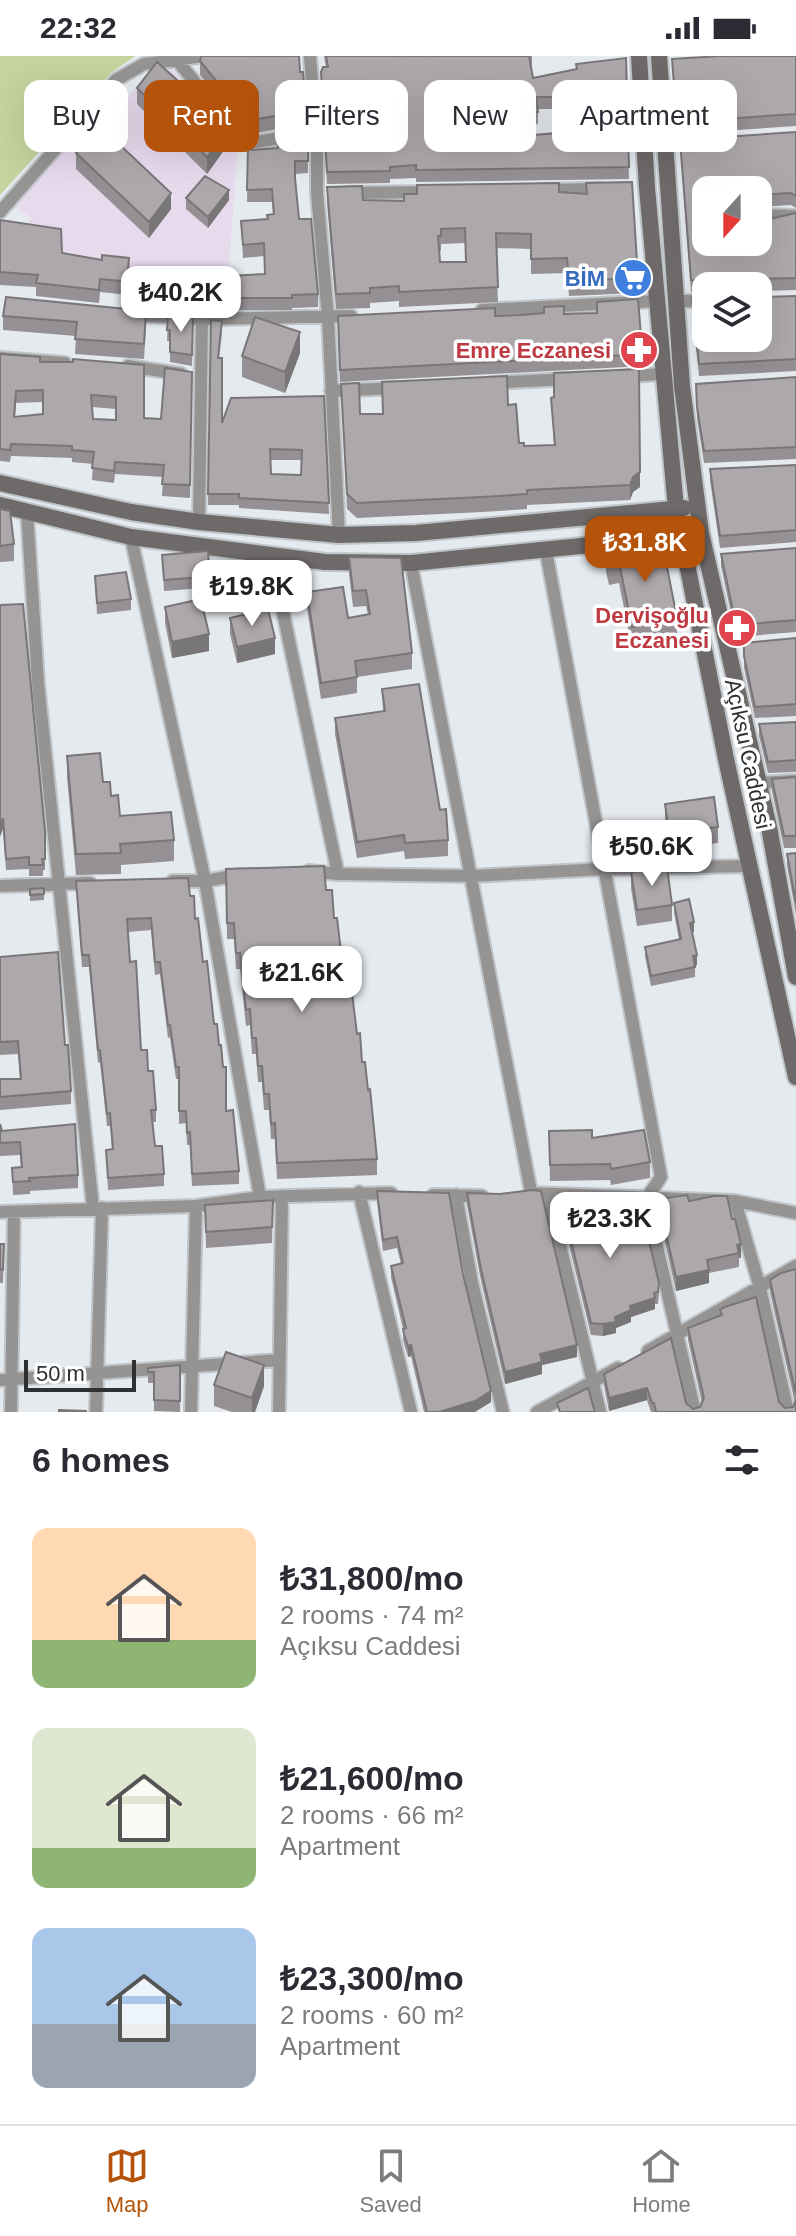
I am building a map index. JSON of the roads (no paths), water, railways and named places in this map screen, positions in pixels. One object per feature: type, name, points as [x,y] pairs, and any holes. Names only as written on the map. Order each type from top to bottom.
[{"type":"main road","name":"Açıksu Caddesi","points":[[639,56],[640,188],[689,385],[700,472],[697,506],[701,533],[713,558],[752,728],[758,783],[779,856],[796,977]]},
{"type":"main road","name":"Açıksu Caddesi","points":[[665,60],[672,144],[663,374],[676,509],[796,1077]]},
{"type":"main road","points":[[0,483],[131,512],[199,522],[339,535],[416,533],[697,506]]},
{"type":"main road","points":[[0,505],[131,537],[325,562],[411,563],[701,533]]},
{"type":"street","points":[[0,212],[116,80],[144,64],[204,56]]},
{"type":"street","points":[[310,56],[312,80]]},
{"type":"street","points":[[177,60],[244,144],[275,139]]},
{"type":"street","points":[[316,152],[339,535]]},
{"type":"street","points":[[525,191],[617,189]]},
{"type":"street","points":[[317,193],[449,192]]},
{"type":"street","points":[[772,215],[796,216]]},
{"type":"street","points":[[469,310],[692,301]]},
{"type":"street","points":[[109,314],[202,319],[359,316]]},
{"type":"street","points":[[199,522],[202,319]]},
{"type":"street","points":[[0,358],[78,363]]},
{"type":"street","points":[[119,365],[200,376]]},
{"type":"street","points":[[616,376],[663,374]]},
{"type":"street","points":[[473,384],[584,378]]},
{"type":"street","points":[[331,391],[410,387]]},
{"type":"street","points":[[27,512],[38,683],[98,1208],[96,1412]]},
{"type":"street","points":[[131,537],[205,881],[260,1197]]},
{"type":"street","points":[[546,551],[661,1177],[646,1199],[695,1412]]},
{"type":"street","points":[[271,555],[338,874]]},
{"type":"street","points":[[411,563],[531,1192]]},
{"type":"street","points":[[758,783],[796,781]]},
{"type":"street","points":[[298,872],[472,876],[749,866]]},
{"type":"street","points":[[164,881],[205,881],[228,875],[256,874]]},
{"type":"street","points":[[0,886],[105,883]]},
{"type":"street","points":[[11,1412],[6,1380],[7,1212],[196,1206],[260,1197],[359,1192],[401,1194]]},
{"type":"street","points":[[359,1192],[411,1412]]},
{"type":"street","points":[[516,1194],[531,1192],[735,1201],[796,1213]]},
{"type":"street","points":[[415,1194],[500,1197]]},
{"type":"street","points":[[456,1195],[472,1283],[503,1412]]},
{"type":"street","points":[[548,1195],[600,1412]]},
{"type":"street","points":[[279,1412],[282,1196]]},
{"type":"street","points":[[735,1201],[760,1288],[788,1412]]},
{"type":"street","points":[[191,1412],[196,1206]]},
{"type":"street","points":[[537,1412],[796,1266]]},
{"type":"street","points":[[6,1380],[280,1360]]},
{"type":"place","name":"BİM","points":[[633,278]]},
{"type":"place","name":"Emre Eczanesi","points":[[639,350]]},
{"type":"place","name":"Dervişoğlu Eczanesi","points":[[737,628]]}]
